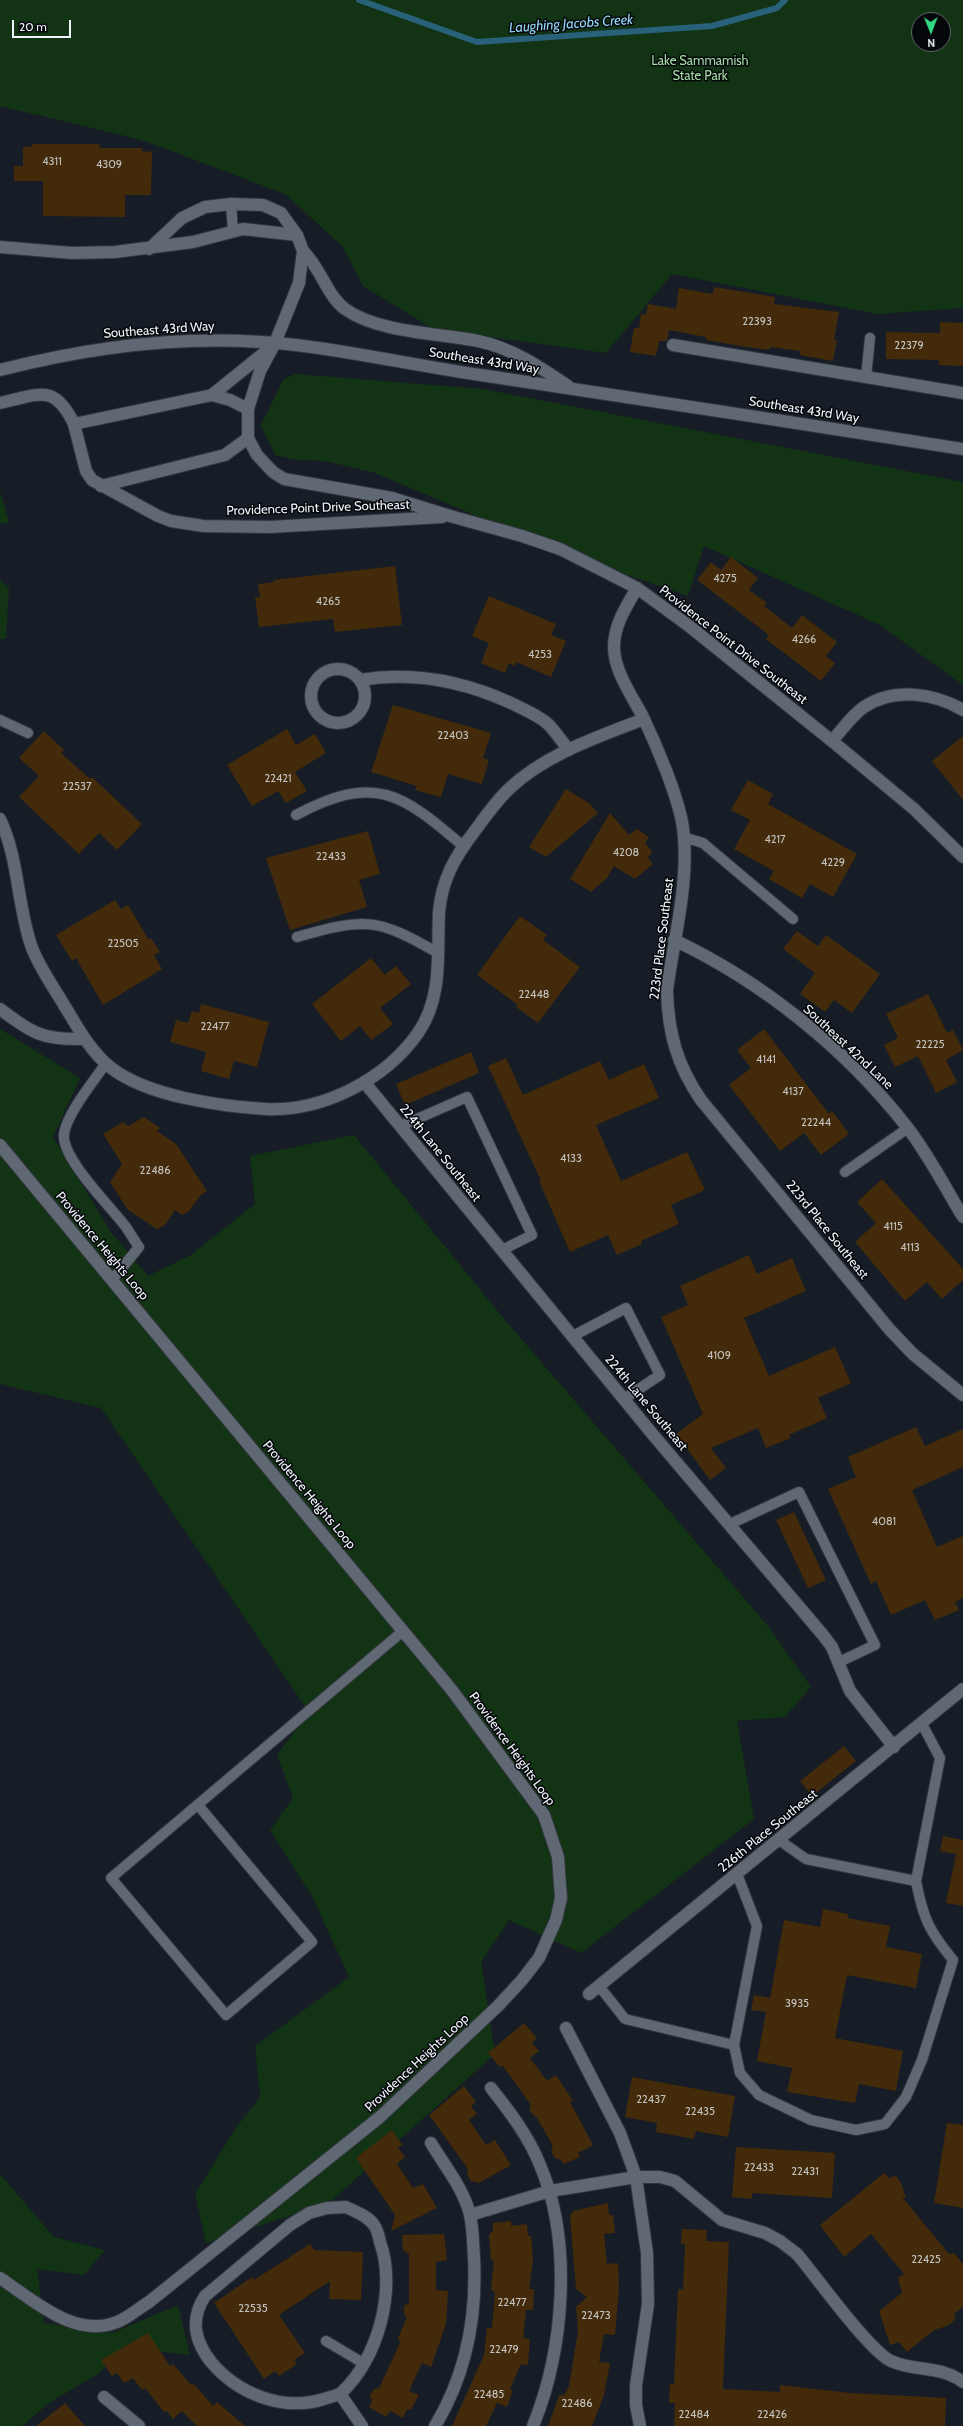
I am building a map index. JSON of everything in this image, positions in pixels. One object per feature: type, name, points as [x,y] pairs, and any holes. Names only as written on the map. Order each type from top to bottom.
[{"type":"street","points":[[149,249],[182,218],[206,208],[231,204],[263,205],[281,213],[297,235],[303,250],[313,260],[339,304],[354,314],[381,325],[480,342],[510,352],[536,364],[570,388]]},
{"type":"street","points":[[0,248],[72,253],[149,249],[193,242],[233,230],[242,229],[297,235]]},
{"type":"street","name":"Providence Point Drive Southeast","points":[[303,250],[299,283],[276,343],[260,372],[248,409],[248,438],[257,455],[273,472],[284,478],[392,498],[522,536],[560,550],[637,588],[689,626],[832,741],[914,809],[963,857]]},
{"type":"street","name":"Southeast 43rd Way","points":[[0,370],[60,355],[135,345],[225,340],[276,343],[963,449]]},
{"type":"street","points":[[74,424],[212,395],[276,343]]},
{"type":"street","points":[[672,345],[963,392]]},
{"type":"street","name":"Providence Point Drive Southeast","points":[[0,403],[39,395],[53,396],[61,401],[74,424],[86,470],[92,480],[171,521],[203,526],[270,527],[450,516]]},
{"type":"street","points":[[212,395],[230,400],[248,409]]},
{"type":"street","points":[[101,486],[225,455],[248,438]]},
{"type":"street","name":"223rd Place Southeast","points":[[637,588],[620,617],[614,648],[617,662],[644,718],[678,804],[683,837],[682,895],[667,990],[669,1025],[676,1052],[689,1082],[700,1100],[890,1330],[913,1354],[963,1395]]},
{"type":"street","points":[[339,669],[354,674],[360,680],[364,688],[364,704],[354,718],[342,722],[329,721],[316,711],[311,695],[313,687],[323,674],[339,669]]},
{"type":"street","points":[[360,680],[375,678],[424,677],[446,680],[486,692],[524,709],[547,724],[569,750]]},
{"type":"street","points":[[832,741],[863,708],[878,699],[905,695],[921,695],[935,697],[963,710]]},
{"type":"street","points":[[0,819],[15,867],[32,948],[85,1039],[106,1063],[130,1081],[198,1101],[241,1107],[273,1109],[301,1106],[329,1098],[365,1083],[406,1048],[420,1031],[435,998],[438,979],[440,896],[451,863],[510,788],[537,768],[569,750],[644,718]]},
{"type":"street","name":"Southeast 42nd Lane","points":[[674,940],[709,957],[746,980],[792,1014],[872,1086],[908,1128],[963,1217]]},
{"type":"street","points":[[0,1009],[31,1032],[45,1037],[85,1039]]},
{"type":"street","name":"224th Lane Southeast","points":[[365,1083],[624,1399],[824,1635],[839,1662],[850,1691],[894,1747]]},
{"type":"street","name":"Providence Heights Loop","points":[[0,1145],[451,1689],[544,1815],[553,1837],[561,1878],[561,1898],[556,1920],[539,1958],[498,2006],[380,2117],[149,2302],[118,2322],[102,2325],[70,2322],[0,2278]]},
{"type":"street","name":"226th Place Southeast","points":[[589,1994],[963,1690]]},
{"type":"street","points":[[566,2028],[620,2133],[636,2177],[647,2253],[648,2304],[636,2386],[636,2405],[640,2426]]},
{"type":"street","points":[[491,2088],[510,2112],[540,2164],[550,2191],[559,2255],[560,2315],[554,2361],[544,2398],[533,2426]]},
{"type":"street","points":[[431,2143],[460,2192],[470,2215],[475,2280],[473,2317],[458,2379],[435,2426]]},
{"type":"street","points":[[470,2215],[550,2191],[636,2177],[660,2177],[675,2181],[722,2220],[765,2233],[780,2240],[797,2254],[880,2355],[904,2365],[924,2367],[954,2375],[963,2382]]},
{"type":"street","points":[[346,2207],[362,2215],[374,2225],[384,2253],[387,2281],[382,2312],[373,2346],[363,2363],[340,2394],[310,2403],[291,2403],[266,2399],[244,2391],[217,2369],[202,2350],[195,2322],[197,2308],[204,2296],[296,2221],[309,2214],[327,2208],[346,2207]]},
{"type":"street","points":[[340,2394],[362,2426]]},
{"type":"street","points":[[104,2397],[139,2426]]},
{"type":"lane","points":[[231,204],[233,230]]},
{"type":"lane","points":[[866,377],[870,338]]},
{"type":"lane","points":[[0,720],[28,732]]},
{"type":"lane","points":[[296,815],[325,800],[350,794],[388,794],[410,803],[463,846]]},
{"type":"lane","points":[[683,837],[703,843],[793,919]]},
{"type":"lane","points":[[297,937],[340,925],[376,924],[408,936],[438,953]]},
{"type":"lane","points":[[106,1063],[71,1116],[64,1134],[70,1154],[86,1180],[126,1227],[138,1247],[112,1280]]},
{"type":"lane","points":[[401,1126],[467,1097],[532,1235],[502,1250]]},
{"type":"lane","points":[[845,1172],[908,1128]]},
{"type":"lane","points":[[573,1336],[626,1308],[660,1375],[624,1399]]},
{"type":"lane","points":[[730,1524],[799,1492],[875,1645],[839,1662]]},
{"type":"lane","points":[[198,1804],[312,1942],[226,2015],[111,1878],[198,1804],[403,1631]]},
{"type":"lane","points":[[737,1874],[757,1926],[734,2045],[740,2073],[759,2095],[811,2120],[856,2130],[885,2124],[906,2097],[922,2060],[953,1960],[932,1935],[921,1905],[916,1882],[940,1758],[922,1724]]},
{"type":"lane","points":[[779,1840],[806,1859],[916,1882]]},
{"type":"lane","points":[[600,1986],[626,2018],[734,2045]]},
{"type":"lane","points":[[326,2341],[363,2363]]},
{"type":"green space","name":"Lake Sammamish State Park","points":[[0,0],[963,0],[963,308],[878,314],[672,274],[606,353],[433,329],[363,286],[342,246],[285,194],[142,140],[0,106]]},
{"type":"green space","points":[[295,374],[483,389],[963,482],[963,685],[880,625],[704,546],[688,596],[567,554],[375,473],[325,461],[297,460],[275,455],[261,425],[283,380]]},
{"type":"green space","points":[[0,491],[9,522],[0,524]]},
{"type":"green space","points":[[0,580],[9,588],[6,638],[0,639]]},
{"type":"green space","points":[[0,1029],[80,1078],[53,1137],[111,1232],[148,1276],[191,1255],[255,1204],[250,1156],[354,1135],[500,1314],[768,1626],[811,1687],[785,1717],[737,1721],[754,1819],[581,1953],[509,1920],[481,1962],[495,2054],[329,2203],[206,2243],[195,2194],[235,2129],[260,2097],[255,2046],[349,1977],[313,1898],[270,1830],[293,1798],[277,1755],[309,1712],[101,1408],[0,1384]]},
{"type":"green space","points":[[0,2174],[54,2237],[105,2250],[84,2275],[37,2269],[44,2323],[112,2333],[178,2305],[190,2355],[129,2348],[96,2375],[49,2403],[22,2426],[0,2426]]},
{"type":"building","points":[[33,144],[100,144],[99,148],[142,148],[142,151],[152,152],[151,195],[125,195],[125,217],[43,216],[43,181],[14,181],[14,166],[23,166],[23,147],[31,147]]},
{"type":"building","points":[[714,287],[775,297],[774,304],[839,312],[834,340],[837,340],[833,361],[800,355],[800,351],[770,347],[769,350],[740,346],[706,340],[706,337],[669,330],[667,341],[659,341],[656,356],[630,352],[634,328],[639,328],[641,314],[646,315],[648,304],[676,309],[679,288],[713,294]]},
{"type":"building","points":[[940,322],[963,323],[963,366],[939,365],[939,360],[886,359],[886,332],[940,333]]},
{"type":"building","points":[[731,557],[758,578],[749,590],[767,603],[764,606],[792,628],[802,615],[837,642],[826,656],[835,663],[821,681],[766,639],[769,635],[697,580],[711,562],[721,570]]},
{"type":"building","points":[[395,566],[402,625],[335,632],[333,619],[259,627],[255,597],[260,597],[258,584],[274,582],[274,580]]},
{"type":"building","points":[[489,596],[556,624],[551,635],[566,641],[551,677],[516,662],[514,666],[509,663],[505,673],[481,663],[489,643],[472,636]]},
{"type":"building","points":[[393,705],[491,733],[483,758],[489,760],[482,784],[448,774],[441,797],[415,790],[417,786],[371,772]]},
{"type":"building","points":[[287,729],[296,745],[315,734],[326,753],[295,772],[307,791],[286,803],[278,791],[252,806],[227,765]]},
{"type":"building","points":[[44,731],[64,750],[61,753],[90,779],[92,777],[142,824],[117,850],[99,833],[79,854],[19,797],[39,776],[19,758]]},
{"type":"building","points":[[963,736],[963,800],[932,761]]},
{"type":"building","points":[[748,780],[773,794],[768,804],[857,854],[833,897],[810,884],[802,898],[769,879],[774,871],[734,849],[750,820],[731,810]]},
{"type":"building","points":[[566,789],[589,803],[598,813],[546,857],[529,847]]},
{"type":"building","points":[[610,813],[629,835],[637,829],[649,837],[645,843],[652,851],[648,858],[653,864],[635,879],[614,866],[607,878],[591,892],[570,879]]},
{"type":"building","points":[[368,831],[380,874],[359,880],[367,907],[290,930],[266,858]]},
{"type":"building","points":[[115,900],[121,909],[128,905],[149,940],[151,938],[160,952],[154,955],[162,969],[103,1005],[76,958],[72,961],[56,935]]},
{"type":"building","points":[[520,916],[547,935],[543,940],[580,967],[538,1023],[516,1007],[518,1005],[477,975]]},
{"type":"building","points":[[797,931],[818,946],[826,935],[880,974],[852,1013],[834,1000],[825,1012],[800,994],[815,973],[783,949]]},
{"type":"building","points":[[371,958],[385,975],[396,966],[411,984],[380,1008],[393,1024],[371,1040],[360,1026],[341,1041],[312,1004]]},
{"type":"building","points":[[928,994],[947,1033],[953,1030],[963,1050],[946,1060],[957,1082],[936,1093],[918,1056],[895,1067],[884,1045],[898,1038],[886,1014]]},
{"type":"building","points":[[201,1004],[269,1022],[257,1067],[234,1061],[229,1079],[201,1071],[206,1052],[170,1042],[176,1020],[188,1023],[192,1011],[199,1013]]},
{"type":"building","points":[[764,1029],[829,1114],[832,1111],[849,1134],[821,1155],[804,1133],[780,1151],[729,1085],[751,1068],[737,1050]]},
{"type":"building","points":[[471,1052],[479,1073],[405,1105],[396,1084]]},
{"type":"building","points":[[506,1058],[523,1095],[600,1061],[609,1080],[644,1064],[659,1098],[596,1125],[621,1181],[687,1152],[705,1190],[671,1205],[679,1224],[641,1241],[642,1244],[617,1255],[608,1235],[570,1252],[539,1181],[541,1181],[488,1066]]},
{"type":"building","points":[[144,1117],[160,1128],[157,1131],[176,1144],[207,1191],[200,1196],[189,1211],[182,1215],[175,1210],[165,1225],[157,1229],[128,1210],[110,1182],[122,1164],[103,1134],[123,1122],[128,1126]]},
{"type":"building","points":[[882,1179],[963,1269],[963,1280],[942,1299],[927,1282],[905,1301],[855,1242],[876,1223],[857,1202]]},
{"type":"building","points":[[749,1255],[757,1274],[792,1258],[806,1291],[744,1318],[769,1376],[835,1347],[851,1383],[818,1398],[827,1418],[789,1435],[791,1438],[766,1448],[758,1428],[711,1448],[726,1468],[710,1480],[676,1434],[703,1414],[661,1317],[688,1305],[680,1286]]},
{"type":"building","points":[[916,1427],[925,1446],[963,1429],[963,1467],[912,1490],[937,1547],[963,1536],[963,1598],[955,1602],[959,1610],[935,1620],[925,1600],[891,1615],[876,1581],[871,1584],[828,1489],[856,1477],[848,1457]]},
{"type":"building","points":[[794,1512],[826,1580],[808,1588],[776,1520]]},
{"type":"building","points":[[844,1746],[856,1761],[812,1796],[800,1781]]},
{"type":"building","points":[[943,1836],[963,1840],[963,1906],[946,1903],[956,1854],[940,1851]]},
{"type":"building","points":[[823,1909],[848,1914],[848,1918],[890,1926],[886,1947],[922,1954],[916,1988],[847,1975],[835,2038],[903,2051],[896,2091],[859,2084],[855,2103],[787,2092],[792,2068],[757,2061],[766,2012],[751,2010],[754,1995],[770,1998],[784,1920],[820,1927]]},
{"type":"building","points":[[524,2023],[537,2038],[532,2043],[539,2051],[530,2058],[547,2081],[556,2075],[573,2101],[570,2102],[593,2145],[578,2153],[580,2157],[564,2164],[561,2160],[555,2158],[551,2151],[553,2146],[537,2118],[529,2110],[531,2105],[502,2065],[500,2067],[488,2053]]},
{"type":"building","points":[[632,2077],[735,2096],[728,2137],[696,2131],[694,2139],[656,2132],[657,2123],[625,2117]]},
{"type":"building","points":[[464,2086],[476,2102],[471,2106],[477,2114],[469,2120],[486,2145],[495,2140],[511,2165],[479,2183],[471,2181],[467,2174],[468,2169],[429,2115]]},
{"type":"building","points":[[947,2123],[963,2125],[963,2208],[934,2203]]},
{"type":"building","points":[[392,2130],[402,2145],[398,2148],[405,2157],[397,2164],[413,2188],[423,2184],[437,2208],[391,2231],[395,2215],[356,2158]]},
{"type":"building","points":[[736,2147],[835,2153],[832,2198],[752,2193],[752,2199],[732,2197]]},
{"type":"building","points":[[884,2173],[889,2178],[896,2176],[901,2183],[906,2198],[902,2197],[949,2254],[954,2253],[963,2264],[963,2307],[954,2314],[956,2319],[947,2326],[934,2330],[907,2352],[899,2342],[890,2345],[879,2311],[902,2293],[898,2278],[904,2274],[871,2234],[844,2257],[820,2225]]},
{"type":"building","points":[[608,2203],[609,2215],[613,2215],[615,2233],[604,2234],[607,2264],[618,2263],[619,2289],[615,2335],[604,2334],[599,2362],[610,2363],[604,2395],[592,2426],[548,2426],[559,2396],[565,2394],[569,2386],[578,2331],[576,2307],[587,2297],[576,2289],[570,2216],[573,2211]]},
{"type":"building","points":[[511,2221],[511,2226],[527,2224],[528,2236],[531,2236],[533,2261],[529,2289],[534,2289],[533,2310],[526,2310],[523,2338],[530,2339],[528,2365],[521,2364],[510,2389],[513,2390],[507,2407],[497,2403],[486,2426],[452,2426],[484,2355],[487,2328],[492,2328],[495,2293],[491,2289],[494,2261],[491,2261],[489,2235],[493,2230],[493,2223]]},
{"type":"building","points":[[682,2229],[707,2230],[706,2241],[729,2242],[723,2389],[780,2392],[780,2385],[850,2393],[946,2398],[945,2426],[674,2426],[675,2403],[669,2403],[670,2384],[674,2384],[678,2289],[683,2290],[685,2244],[681,2244]]},
{"type":"building","points":[[444,2234],[447,2260],[436,2262],[436,2290],[448,2291],[446,2324],[431,2367],[422,2363],[409,2391],[419,2395],[411,2410],[407,2409],[403,2418],[390,2411],[386,2417],[369,2407],[372,2401],[370,2396],[374,2389],[379,2388],[400,2343],[398,2338],[407,2317],[404,2314],[404,2306],[409,2303],[409,2254],[403,2250],[402,2235]]},
{"type":"building","points":[[310,2244],[314,2250],[363,2252],[361,2300],[329,2299],[330,2281],[279,2315],[305,2353],[294,2360],[297,2364],[279,2376],[275,2371],[264,2379],[214,2303],[252,2277],[254,2280]]},
{"type":"building","points":[[148,2333],[170,2366],[173,2364],[190,2384],[195,2385],[213,2406],[217,2402],[245,2426],[197,2426],[182,2411],[173,2419],[167,2411],[164,2412],[145,2388],[142,2390],[133,2378],[124,2383],[117,2373],[112,2376],[101,2360]]},
{"type":"building","points":[[65,2403],[85,2426],[36,2426]]},
{"type":"waterway","name":"Laughing Jacobs Creek","points":[[359,0],[477,42],[712,26],[777,8],[785,0]]}]
